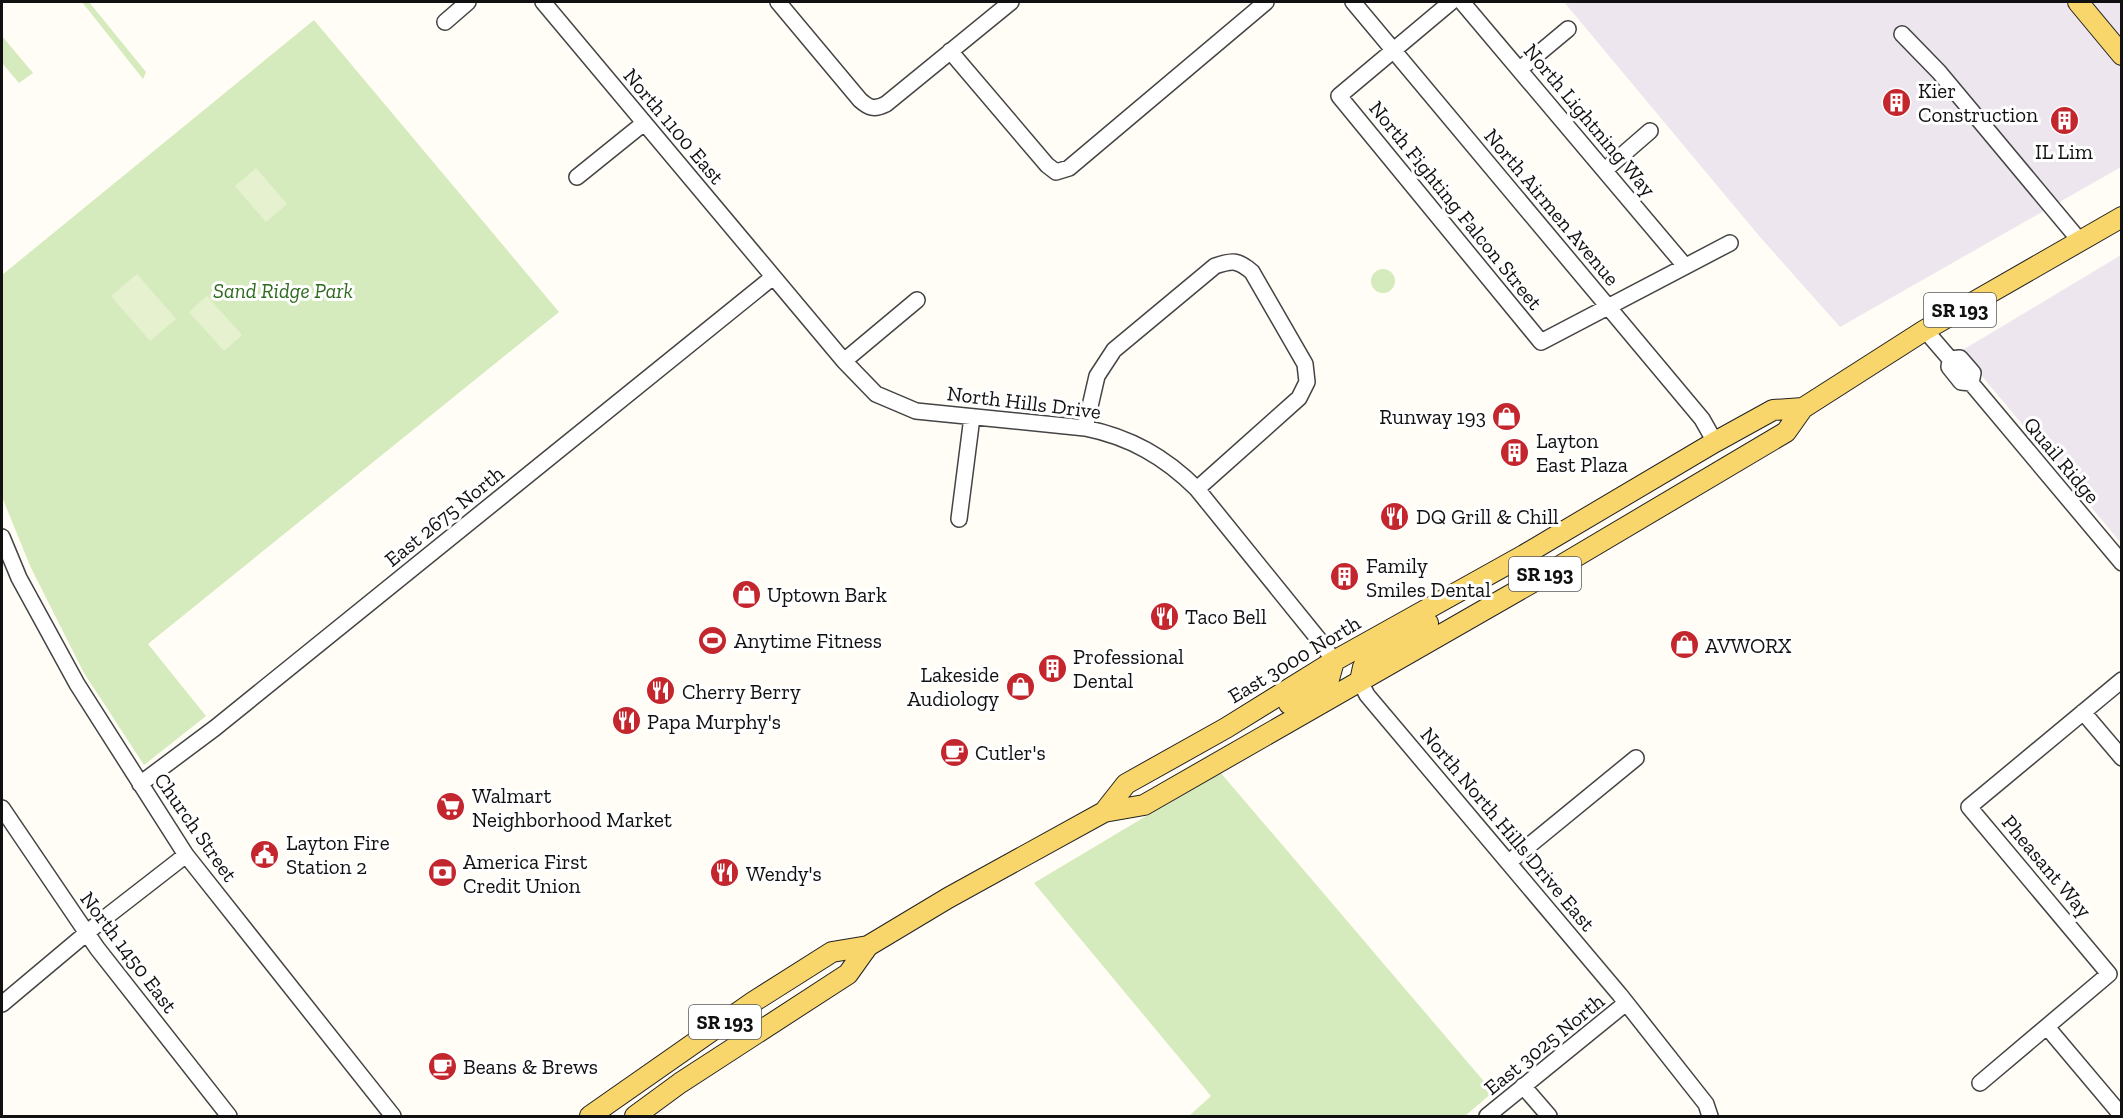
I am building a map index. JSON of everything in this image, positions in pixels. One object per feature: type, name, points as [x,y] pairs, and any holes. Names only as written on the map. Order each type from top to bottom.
[{"type":"main road","points":[[2078,2],[2121,55]]},
{"type":"main road","name":"East 3000 North","points":[[590,1116],[753,1002],[832,952],[868,946],[948,898],[1104,812],[1144,805],[1786,432],[1803,408],[1925,330],[2121,217]]},
{"type":"main road","name":"East 3000 North","points":[[1104,812],[1126,784],[1226,728],[1334,661],[1773,410],[1803,408]]},
{"type":"main road","points":[[1360,681],[1363,667],[1370,658],[1564,542],[1586,518]]},
{"type":"main road","points":[[1124,809],[1130,798],[1147,787],[1323,684],[1329,679],[1334,661]]},
{"type":"main road","name":"East 3000 North","points":[[635,1116],[690,1077],[848,974],[868,946]]},
{"type":"street","points":[[445,22],[468,2]]},
{"type":"street","name":"North 1100 East","points":[[543,2],[773,278]]},
{"type":"street","points":[[778,2],[860,100],[869,108],[878,109],[1011,2]]},
{"type":"street","points":[[950,51],[1047,165],[1056,172],[1068,168],[1266,2]]},
{"type":"street","name":"North Airmen Avenue","points":[[1353,2],[1702,419],[1715,442]]},
{"type":"street","points":[[1393,51],[1451,2]]},
{"type":"street","name":"North Lightning Way","points":[[1462,2],[1685,266]]},
{"type":"street","points":[[1520,69],[1568,29]]},
{"type":"street","points":[[1902,34],[1939,72],[2080,241]]},
{"type":"street","name":"North Fighting Falcon Street","points":[[1393,51],[1339,96],[1541,342],[1608,306]]},
{"type":"street","points":[[577,177],[644,123]]},
{"type":"street","points":[[1605,170],[1650,131]]},
{"type":"street","points":[[1608,306],[1730,243]]},
{"type":"street","points":[[1085,428],[1097,376],[1114,350],[1215,266],[1231,261],[1243,264],[1252,272],[1305,364],[1307,382],[1299,398],[1197,489]]},
{"type":"street","name":"North Hills Drive","points":[[773,278],[844,361],[876,394],[916,411],[1107,432],[1146,449],[1181,474],[1197,489],[1320,640],[1334,661]]},
{"type":"street","name":"East 2675 North","points":[[140,784],[225,720],[773,278]]},
{"type":"street","points":[[844,361],[917,300]]},
{"type":"street","name":"Quail Ridge","points":[[1925,330],[1950,359],[1949,367],[1961,382],[1971,382],[2121,563]]},
{"type":"street","points":[[959,519],[972,417]]},
{"type":"street","name":"Church Street","points":[[2,537],[20,578],[77,684],[186,855],[393,1116]]},
{"type":"street","name":"North North Hills Drive East","points":[[1360,681],[1367,695],[1626,1003],[1706,1104],[1710,1116]]},
{"type":"street","name":"Pheasant Way","points":[[1980,1083],[2109,974],[1970,807],[2121,681]]},
{"type":"street","points":[[2084,712],[2121,758]]},
{"type":"street","points":[[1509,862],[1636,758]]},
{"type":"street","name":"North 1450 East","points":[[2,808],[86,933],[229,1116]]},
{"type":"street","points":[[2,1004],[86,933],[186,855]]},
{"type":"street","name":"East 3025 North","points":[[1487,1116],[1626,1003]]},
{"type":"street","points":[[2047,1027],[2121,1116]]},
{"type":"street","points":[[1523,1086],[1549,1116]]},
{"type":"shaded area","points":[[1564,2],[2121,2],[2121,167],[1840,327],[1760,237]]},
{"type":"shaded area","points":[[2121,255],[2121,543],[1961,351]]},
{"type":"green space","points":[[82,2],[89,2],[146,72],[143,79]]},
{"type":"green space","name":"Sand Ridge Park","points":[[314,20],[559,312],[148,644],[206,716],[144,765],[84,673],[31,568],[2,497],[2,275]]},
{"type":"green space","points":[[2,36],[33,73],[19,83],[2,63]]},
{"type":"green space","points":[[256,168],[287,204],[266,222],[235,186]]},
{"type":"green space","points":[[1383,269],[1388,270],[1394,276],[1394,286],[1388,292],[1383,293],[1378,292],[1372,286],[1371,281],[1372,276],[1378,270]]},
{"type":"green space","points":[[137,274],[176,319],[150,341],[111,296]]},
{"type":"green space","points":[[207,296],[242,335],[224,351],[189,312]]},
{"type":"green space","points":[[1220,772],[1493,1092],[1465,1116],[1189,1116],[1211,1096],[1034,883]]},
{"type":"place","name":"Kier Construction","points":[[1897,102]]},
{"type":"place","name":"IL Lim","points":[[2064,120]]},
{"type":"place","name":"Runway 193","points":[[1507,416]]},
{"type":"place","name":"Layton East Plaza","points":[[1515,452]]},
{"type":"place","name":"DQ Grill & Chill","points":[[1395,516]]},
{"type":"place","name":"Family Smiles Dental","points":[[1345,577]]},
{"type":"place","name":"Uptown Bark","points":[[746,594]]},
{"type":"place","name":"Taco Bell","points":[[1164,616]]},
{"type":"place","name":"Anytime Fitness","points":[[713,640]]},
{"type":"place","name":"AVWORX","points":[[1684,645]]},
{"type":"place","name":"Professional Dental","points":[[1052,668]]},
{"type":"place","name":"Lakeside Audiology","points":[[1020,686]]},
{"type":"place","name":"Cherry Berry","points":[[661,691]]},
{"type":"place","name":"Papa Murphy's","points":[[626,721]]},
{"type":"place","name":"Cutler's","points":[[954,752]]},
{"type":"place","name":"Walmart Neighborhood Market","points":[[451,807]]},
{"type":"place","name":"Layton Fire Station 2","points":[[265,854]]},
{"type":"place","name":"America First Credit Union","points":[[442,873]]},
{"type":"place","name":"Wendy's","points":[[725,873]]},
{"type":"place","name":"Beans & Brews","points":[[442,1066]]}]
